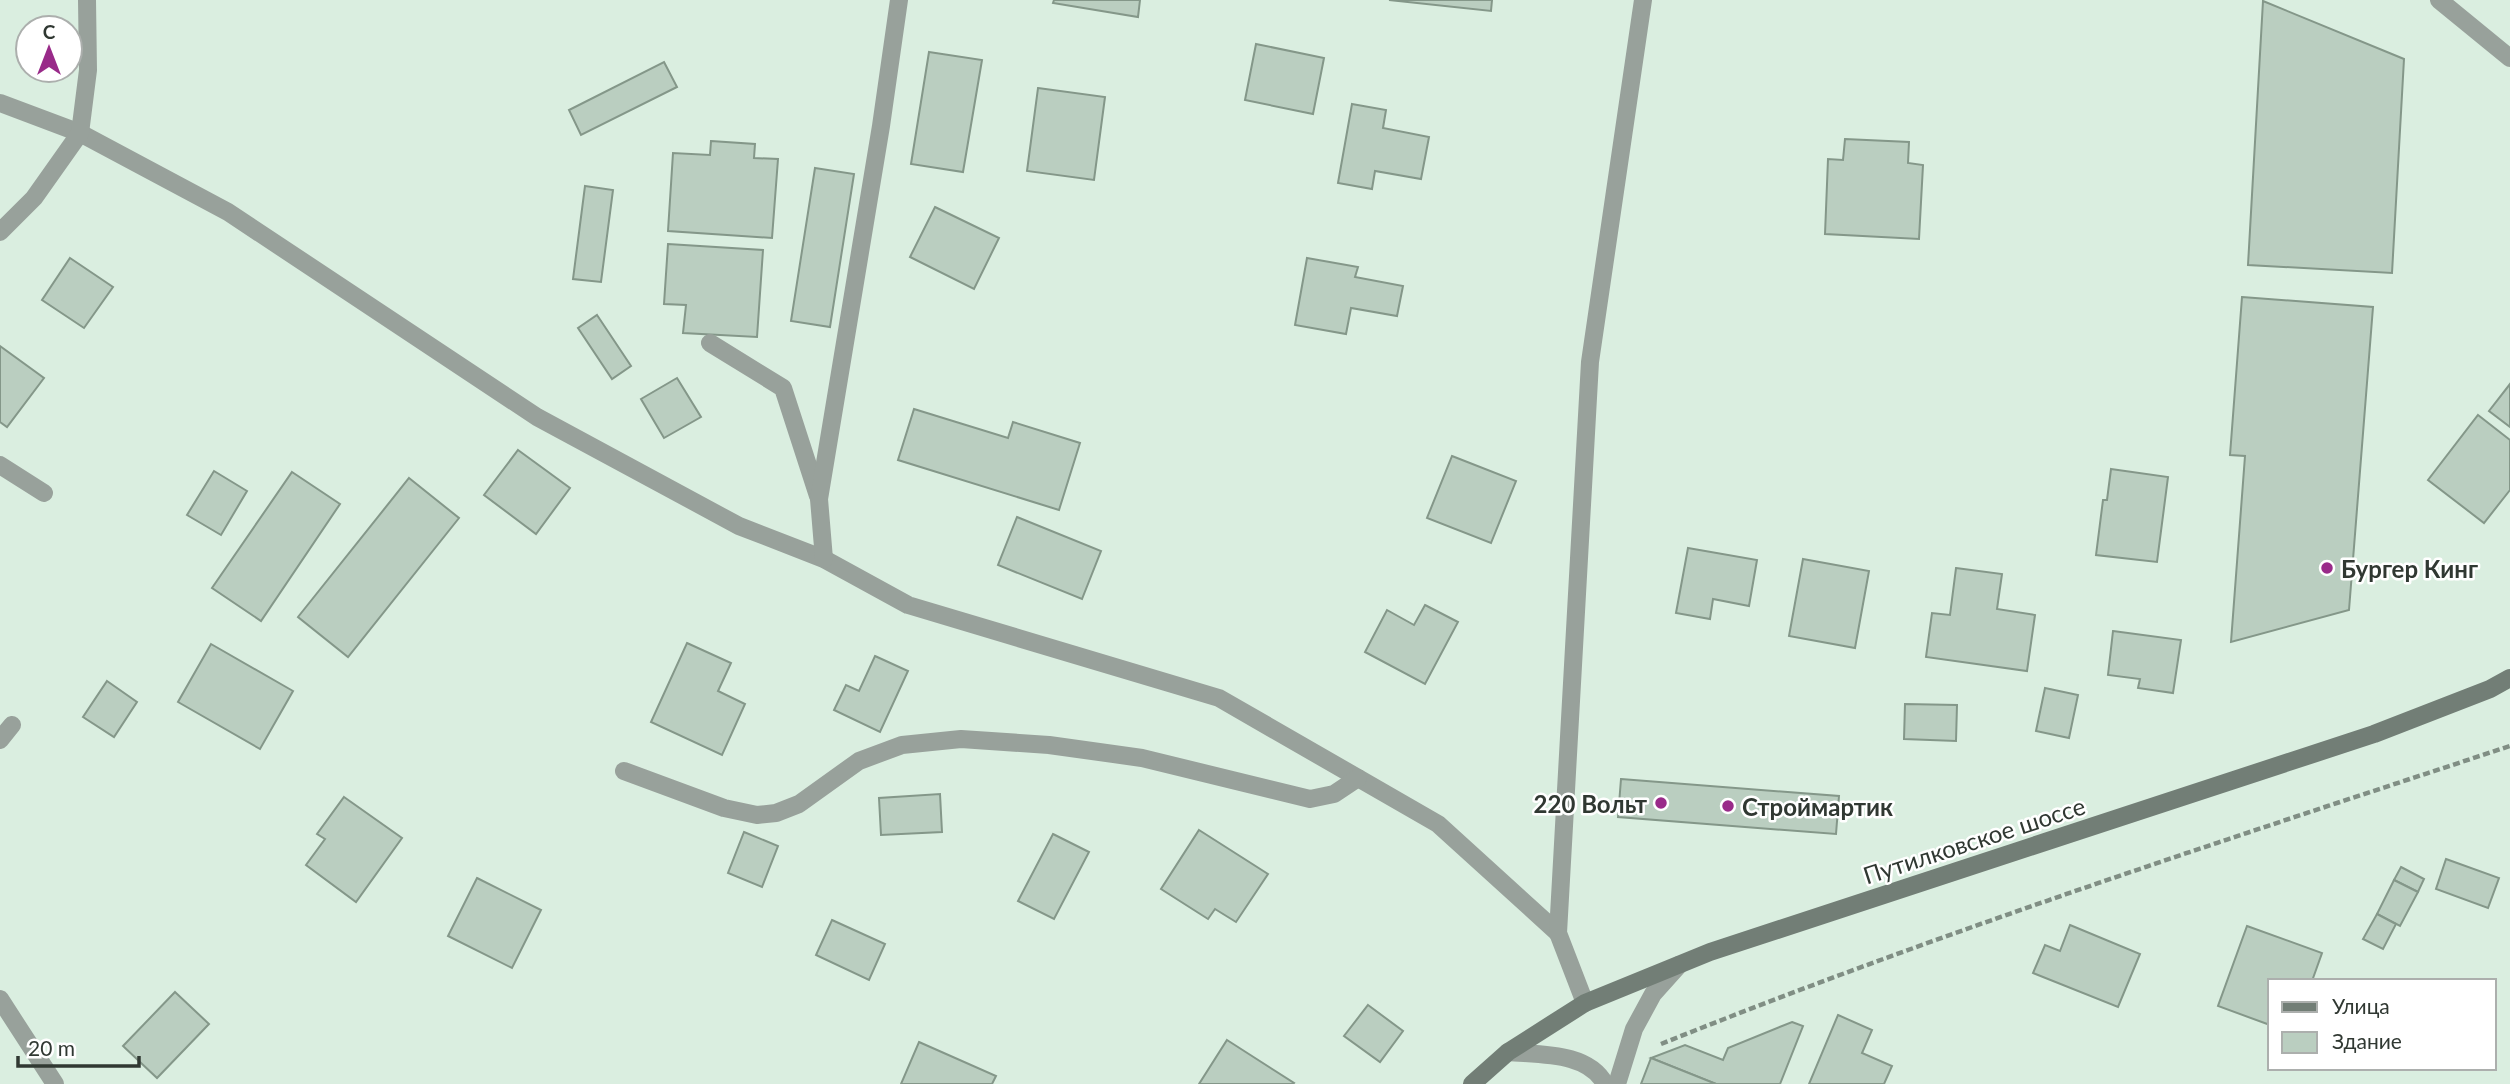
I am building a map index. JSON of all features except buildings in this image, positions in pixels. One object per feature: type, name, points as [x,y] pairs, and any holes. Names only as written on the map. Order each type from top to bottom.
[{"type":"main road","name":"Путилковское шоссе","points":[[1472,1084],[1508,1052],[1585,1003],[1710,952],[2374,734],[2490,689],[2510,678]]},
{"type":"street","points":[[0,232],[34,198],[80,133],[88,70],[87,0]]},
{"type":"street","points":[[819,499],[881,126],[899,0]]},
{"type":"street","points":[[1585,1003],[1558,933],[1590,362],[1643,0]]},
{"type":"street","points":[[2439,0],[2510,58]]},
{"type":"street","points":[[0,103],[80,133],[228,212],[537,417],[739,526],[824,559],[908,605],[1219,698],[1438,824],[1558,933]]},
{"type":"street","points":[[710,343],[783,388],[819,499],[824,559]]},
{"type":"street","points":[[0,465],[44,493]]},
{"type":"street","points":[[0,740],[12,725]]},
{"type":"street","points":[[624,771],[724,808],[757,815],[776,813],[799,804],[859,761],[902,745],[961,739],[1049,745],[1142,758],[1310,799],[1334,794],[1358,778]]},
{"type":"street","points":[[1617,1084],[1634,1029],[1653,995],[1679,965]]},
{"type":"street","points":[[0,999],[55,1084]]},
{"type":"street","points":[[1508,1052],[1546,1055],[1581,1062],[1599,1072],[1605,1084]]},
{"type":"path","points":[[1624,1058],[1795,990],[2114,877],[2510,746]]},
{"type":"place","name":"Бургер Кинг","points":[[2327,568]]},
{"type":"place","name":"220 Вольт","points":[[1661,803]]},
{"type":"place","name":"Строймартик","points":[[1728,806]]}]
